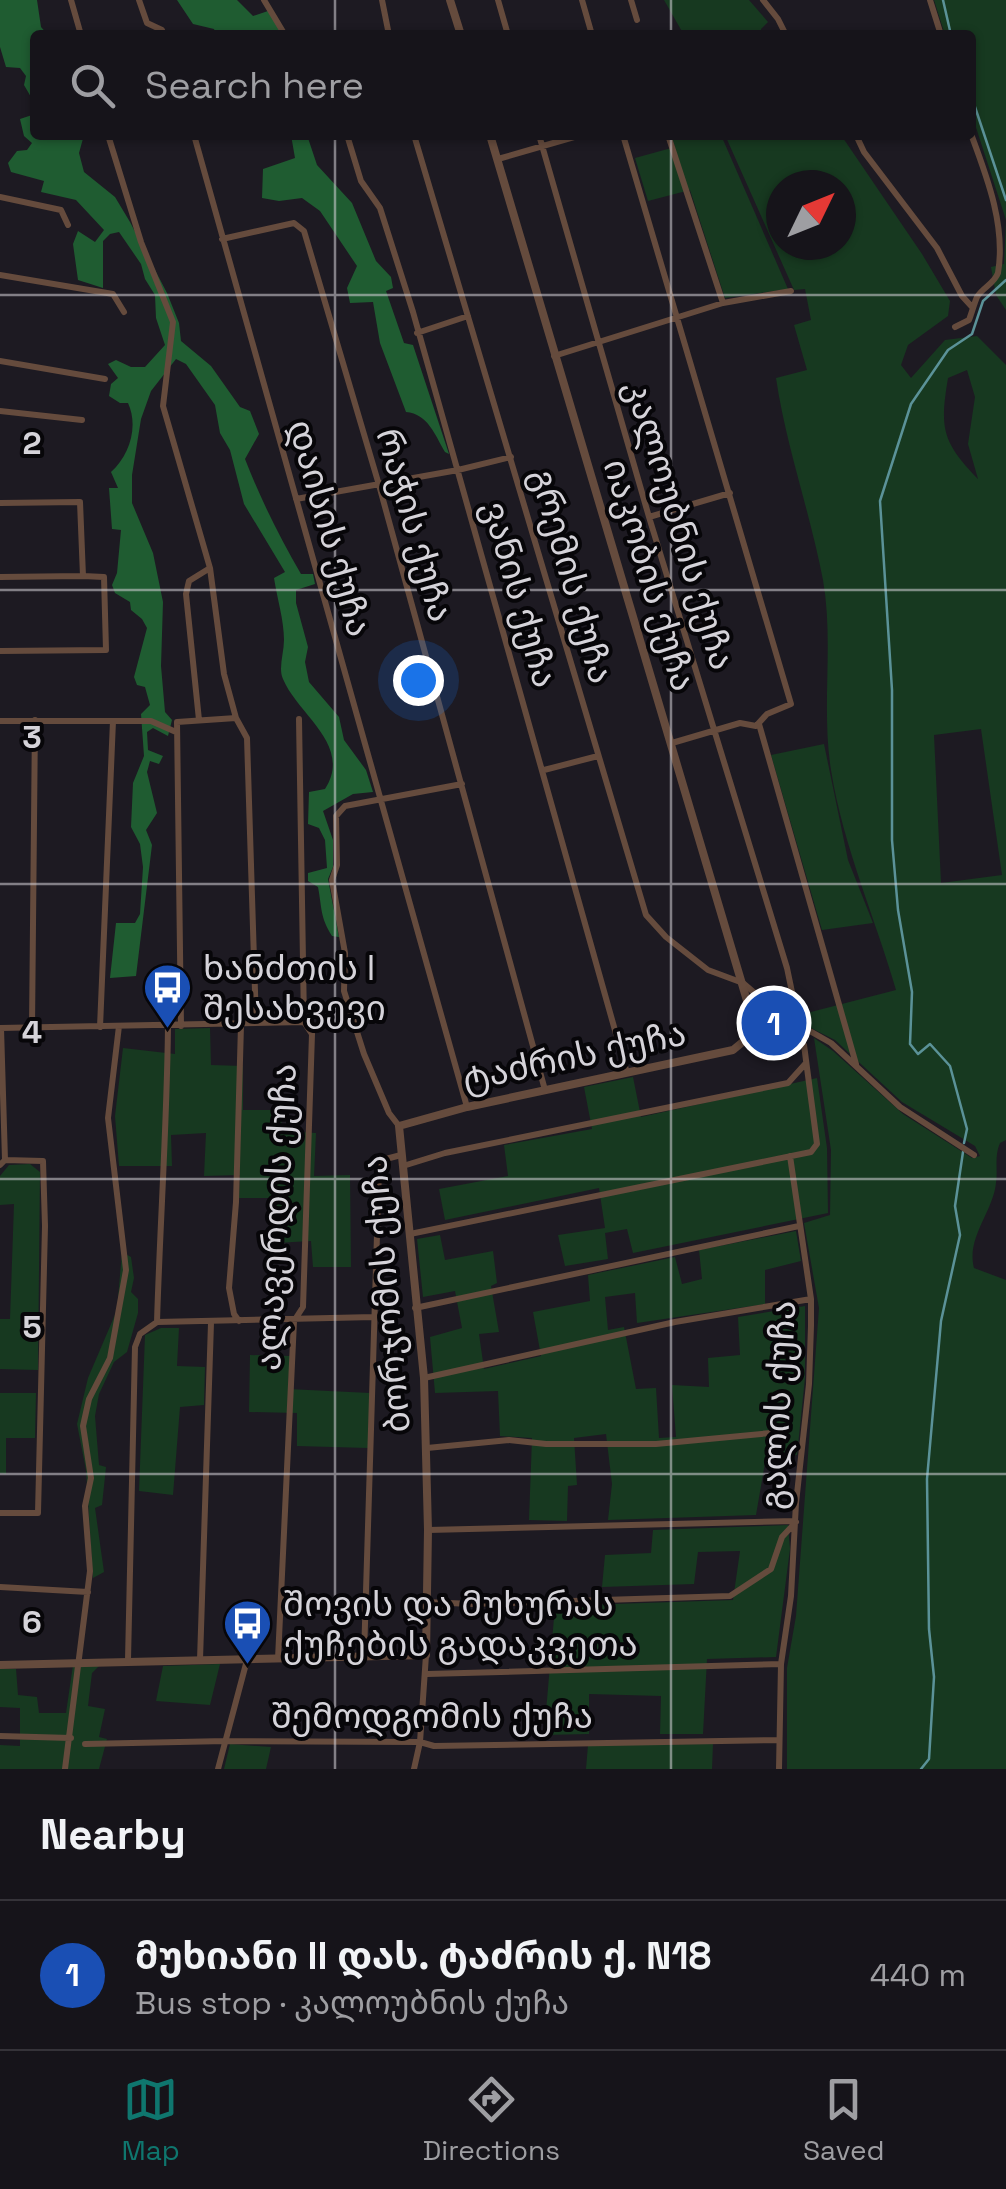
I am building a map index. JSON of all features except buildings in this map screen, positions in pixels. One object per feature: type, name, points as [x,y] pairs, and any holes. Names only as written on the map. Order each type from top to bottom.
[{"type":"street","points":[[71,0],[80,30]]},
{"type":"street","points":[[139,0],[146,24],[162,30]]},
{"type":"street","points":[[264,0],[282,30]]},
{"type":"street","points":[[382,0],[388,30]]},
{"type":"street","points":[[450,0],[459,30]]},
{"type":"street","points":[[498,0],[507,30]]},
{"type":"street","points":[[582,0],[591,30]]},
{"type":"street","points":[[631,0],[637,20]]},
{"type":"street","points":[[763,0],[784,30]]},
{"type":"street","points":[[930,0],[939,30]]},
{"type":"street","points":[[110,140],[173,322],[163,406],[210,568],[224,674],[236,718],[248,738],[256,1023]]},
{"type":"street","name":"დაისის ქუჩა","points":[[195,140],[467,1107]]},
{"type":"street","name":"ვანის ქუჩა","points":[[349,140],[361,181],[380,208],[628,1073]]},
{"type":"street","name":"გრემის ქუჩა","points":[[415,140],[646,915],[666,938],[708,970],[743,983]]},
{"type":"street","name":"იაკობის ქუჩა","points":[[492,140],[756,1031]]},
{"type":"street","name":"კალოუბნის ქუჩა","points":[[540,140],[792,992],[778,1012]]},
{"type":"street","points":[[498,159],[563,140]]},
{"type":"street","points":[[624,140],[791,704],[766,714],[759,724]]},
{"type":"street","points":[[670,140],[723,303]]},
{"type":"street","points":[[858,140],[937,248],[962,296],[974,309]]},
{"type":"street","points":[[954,326],[969,320],[978,297],[996,278],[1002,228],[997,200],[973,140]]},
{"type":"street","points":[[0,197],[61,210],[68,225]]},
{"type":"street","name":"რაჭის ქუჩა","points":[[222,239],[294,222],[304,231],[379,485],[545,1090]]},
{"type":"street","points":[[0,275],[113,294],[124,312]]},
{"type":"street","points":[[554,356],[723,303],[791,291]]},
{"type":"street","points":[[417,333],[468,316]]},
{"type":"street","points":[[0,361],[105,379]]},
{"type":"street","points":[[0,410],[82,420]]},
{"type":"street","points":[[296,499],[511,457]]},
{"type":"street","points":[[649,517],[730,492]]},
{"type":"street","points":[[0,503],[80,502],[83,576]]},
{"type":"street","points":[[198,720],[186,594],[188,581],[210,568]]},
{"type":"street","points":[[0,577],[104,577],[106,650],[0,651]]},
{"type":"street","points":[[180,1026],[177,722],[236,718]]},
{"type":"street","points":[[32,1028],[35,720]]},
{"type":"street","name":"ალავერდის ქუჩა","points":[[278,1660],[294,1322],[303,1307],[312,1034],[304,1022],[299,720]]},
{"type":"street","points":[[100,1027],[113,721]]},
{"type":"street","points":[[0,722],[151,721],[176,732]]},
{"type":"street","points":[[672,743],[740,722],[759,724]]},
{"type":"street","points":[[759,724],[856,1066]]},
{"type":"street","points":[[544,770],[598,756]]},
{"type":"street","name":"ბორჯომის ქუჩა","points":[[414,1769],[427,1674],[424,1378],[400,1126],[389,1113],[370,1069],[344,992],[346,953],[332,880],[337,865],[336,816],[345,806],[462,784]]},
{"type":"street","points":[[743,983],[778,1012],[831,1043],[900,1106],[974,1154]]},
{"type":"street","points":[[756,1031],[778,1012]]},
{"type":"street","points":[[410,1234],[811,1152],[817,1144],[804,1045],[778,1012]]},
{"type":"street","points":[[0,1512],[38,1513],[45,1226],[44,1160],[2,1163],[0,1028],[304,1022]]},
{"type":"street","points":[[239,1321],[229,1288],[241,1024]]},
{"type":"street","points":[[65,1769],[90,1571],[86,1506],[91,1478],[83,1426],[89,1399],[110,1358],[126,1270],[108,1118],[119,1026]]},
{"type":"street","points":[[157,1322],[166,1162],[168,1026]]},
{"type":"street","name":"ტაძრის ქუჩა","points":[[400,1126],[467,1107],[732,1050],[756,1031]]},
{"type":"street","points":[[402,1166],[445,1153],[788,1083],[806,1063]]},
{"type":"street","points":[[364,1656],[379,1170],[382,1160],[401,1156]]},
{"type":"street","name":"გალის ქუჩა","points":[[778,1769],[781,1664],[791,1596],[809,1384],[811,1299],[790,1156]]},
{"type":"street","points":[[415,1308],[799,1226]]},
{"type":"street","points":[[424,1378],[675,1322],[811,1299]]},
{"type":"street","points":[[128,1660],[135,1347],[140,1334],[157,1322],[374,1318]]},
{"type":"street","points":[[200,1660],[211,1323]]},
{"type":"street","points":[[427,1448],[509,1440],[656,1444],[771,1433]]},
{"type":"street","points":[[428,1530],[796,1521]]},
{"type":"street","points":[[425,1602],[730,1596],[771,1569],[782,1537],[796,1521]]},
{"type":"street","points":[[0,1588],[88,1592]]},
{"type":"street","points":[[0,1665],[426,1655]]},
{"type":"street","points":[[218,1769],[247,1660]]},
{"type":"street","points":[[427,1674],[781,1664]]},
{"type":"street","points":[[0,1736],[71,1738]]},
{"type":"street","name":"შემოდგომის ქუჩა","points":[[85,1744],[226,1740],[420,1742],[434,1746],[778,1740]]},
{"type":"green space","points":[[0,0],[37,0],[44,30],[30,30],[30,95],[24,85],[26,76],[20,68],[6,67],[0,47]]},
{"type":"green space","points":[[177,0],[237,0],[253,16],[268,11],[280,30],[214,30],[193,24]]},
{"type":"green space","points":[[664,0],[749,0],[768,22],[761,30],[681,30]]},
{"type":"green space","points":[[934,0],[1006,0],[1006,220],[976,127],[976,30],[943,30]]},
{"type":"green space","points":[[30,116],[30,140],[83,140],[79,153],[84,172],[115,197],[130,222],[167,293],[179,323],[181,341],[211,366],[240,407],[250,411],[259,434],[245,459],[301,574],[313,574],[315,584],[296,590],[308,647],[305,662],[309,682],[339,717],[344,740],[366,770],[373,792],[353,794],[323,811],[333,840],[333,867],[328,879],[339,937],[332,936],[325,923],[318,887],[308,881],[308,873],[327,868],[325,840],[319,828],[308,824],[309,792],[325,789],[332,773],[332,758],[328,744],[282,675],[284,632],[274,578],[285,572],[244,504],[230,450],[220,433],[215,405],[186,364],[176,359],[151,391],[141,419],[132,475],[132,503],[153,553],[163,602],[161,666],[165,712],[172,720],[168,736],[153,728],[147,732],[148,750],[163,756],[159,764],[150,761],[147,772],[157,813],[146,830],[152,845],[136,976],[110,978],[116,923],[135,923],[140,914],[143,867],[140,844],[131,827],[133,783],[144,756],[141,714],[150,705],[145,687],[137,685],[134,677],[147,628],[131,610],[130,602],[115,593],[112,585],[121,530],[112,529],[109,488],[118,488],[111,472],[127,449],[133,422],[128,403],[109,396],[111,384],[118,378],[108,364],[116,360],[131,367],[145,367],[165,345],[156,318],[155,295],[141,264],[119,232],[103,241],[103,288],[78,280],[73,244],[78,231],[95,242],[104,230],[76,200],[41,192],[44,181],[11,172],[8,163],[17,151],[27,150],[32,143],[24,136],[20,119]]},
{"type":"green space","points":[[292,140],[309,140],[317,165],[352,203],[376,261],[391,277],[393,288],[386,291],[404,343],[413,345],[449,454],[425,421],[406,412],[380,343],[373,302],[350,303],[347,288],[357,266],[320,211],[302,198],[262,198],[263,169],[295,158]]},
{"type":"green space","points":[[673,140],[723,140],[766,238],[766,260],[775,260],[788,289],[725,298],[690,190],[648,201],[635,158],[675,147]]},
{"type":"green space","points":[[727,140],[844,140],[950,301],[948,316],[908,345],[901,365],[911,378],[945,340],[977,336],[1006,365],[1006,1140],[998,1148],[994,1194],[973,1257],[974,1268],[1006,1280],[1006,1769],[787,1769],[787,1668],[796,1616],[819,1308],[804,1223],[830,1215],[831,1150],[814,1038],[903,1114],[972,1158],[980,1156],[975,1146],[902,1102],[835,1040],[811,1028],[807,1013],[896,990],[836,798],[828,746],[823,580],[776,378],[807,370],[794,325],[811,320],[805,289],[794,290],[781,260],[856,260],[856,170],[766,170],[766,227]],"holes":[[[967,370],[975,397],[968,444],[978,479],[946,433],[948,378]],[[981,729],[1002,875],[941,883],[934,735]]]},
{"type":"green space","points":[[1006,221],[1006,310],[996,295],[991,267],[1004,264]]},
{"type":"green space","points":[[824,744],[848,860],[873,923],[822,930],[771,755]]},
{"type":"green space","points":[[210,1028],[211,1065],[243,1066],[243,1110],[282,1110],[281,1131],[316,1133],[314,1176],[350,1175],[351,1267],[313,1267],[311,1241],[276,1243],[277,1198],[239,1198],[240,1175],[204,1176],[206,1133],[171,1135],[172,1166],[119,1166],[115,1116],[123,1048],[175,1054],[175,1029]]},
{"type":"green space","points":[[633,1077],[641,1117],[817,1078],[827,1148],[828,1213],[633,1253],[627,1229],[605,1233],[608,1259],[565,1266],[558,1235],[605,1228],[599,1188],[445,1220],[439,1189],[508,1176],[504,1145],[592,1129],[584,1087]]},
{"type":"green space","points":[[30,1164],[40,1172],[38,1370],[0,1369],[0,1319],[10,1319],[14,1204],[0,1205],[0,1176],[9,1165]]},
{"type":"green space","points":[[796,1231],[801,1261],[765,1270],[765,1304],[637,1323],[635,1293],[605,1297],[608,1330],[624,1327],[636,1389],[656,1388],[659,1438],[676,1437],[672,1385],[709,1387],[708,1358],[740,1355],[738,1317],[805,1306],[805,1378],[797,1455],[766,1457],[756,1515],[608,1520],[612,1484],[606,1434],[574,1438],[577,1485],[568,1486],[567,1521],[529,1520],[532,1438],[500,1436],[498,1391],[435,1393],[430,1337],[462,1328],[455,1291],[423,1297],[417,1239],[440,1235],[445,1260],[493,1251],[497,1283],[491,1286],[499,1332],[479,1334],[484,1369],[541,1356],[533,1312],[590,1301],[588,1275],[675,1257],[682,1284],[702,1279],[699,1250]]},
{"type":"green space","points":[[122,1252],[131,1257],[131,1292],[138,1299],[138,1313],[127,1352],[114,1362],[99,1394],[95,1416],[99,1465],[106,1467],[102,1505],[95,1508],[104,1572],[93,1578],[86,1470],[77,1424],[88,1378],[117,1310]]},
{"type":"green space","points":[[161,1328],[179,1328],[177,1366],[205,1367],[204,1405],[180,1407],[173,1495],[139,1491],[145,1335]]},
{"type":"green space","points":[[250,1355],[290,1356],[288,1389],[370,1393],[368,1448],[297,1446],[297,1413],[249,1412]]},
{"type":"green space","points":[[0,1393],[36,1393],[35,1438],[6,1438],[6,1474],[0,1473]]},
{"type":"green space","points":[[788,1525],[790,1549],[776,1657],[707,1659],[703,1734],[660,1734],[661,1696],[589,1694],[589,1734],[544,1735],[555,1606],[733,1600],[740,1551],[698,1552],[694,1584],[602,1587],[605,1555],[651,1553],[653,1530]]},
{"type":"green space","points":[[220,1664],[210,1705],[156,1701],[163,1666]]},
{"type":"green space","points":[[73,1665],[99,1666],[92,1673],[88,1706],[105,1709],[99,1737],[107,1739],[99,1769],[0,1769],[0,1745],[20,1746],[20,1708],[0,1707],[0,1669],[16,1669],[18,1695],[37,1697],[39,1713],[66,1713]]},
{"type":"green space","points":[[230,1744],[271,1747],[266,1769],[224,1769]]},
{"type":"green space","points":[[713,1744],[712,1769],[586,1769],[588,1745]]},
{"type":"waterway","points":[[943,0],[950,30]]},
{"type":"waterway","points":[[976,110],[1006,200]]},
{"type":"waterway","points":[[964,1143],[967,1129],[950,1066],[930,1044],[918,1054],[910,1044],[912,992],[898,910],[892,840],[892,690],[880,501],[911,404],[948,350],[972,334],[983,301],[1006,280]]},
{"type":"waterway","points":[[921,1769],[929,1759],[934,1677],[929,1629],[927,1479],[941,1321],[960,1235],[955,1206],[963,1152]]},
{"type":"place","name":"მუხიანი II დას. ტაძრის ქ. N18","points":[[774,1023]]},
{"type":"place","name":"ხანძთის I შესახვევი","points":[[168,1030]]},
{"type":"place","name":"შოვის და მუხურას ქუჩების გადაკვეთა","points":[[248,1666]]}]
